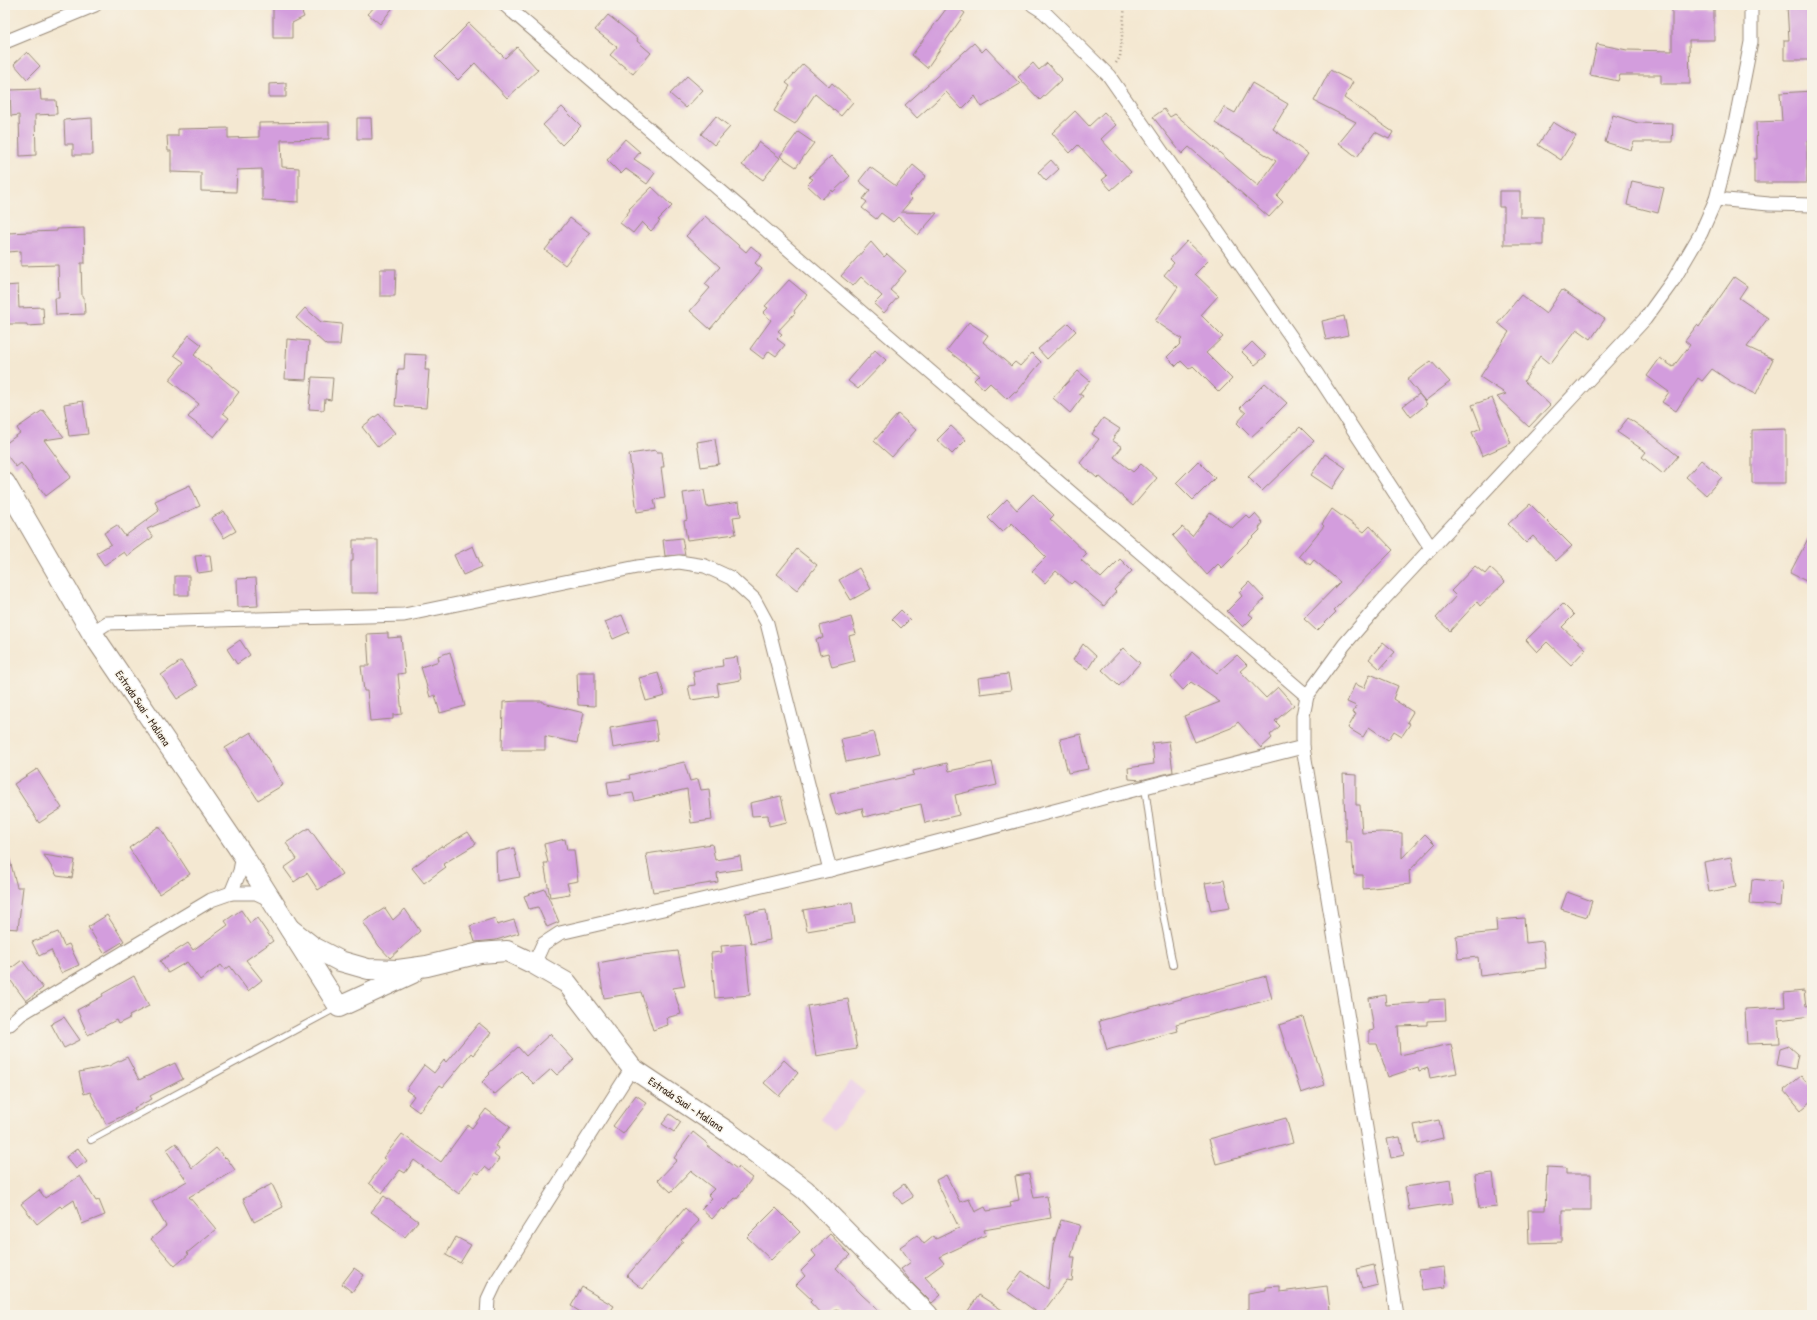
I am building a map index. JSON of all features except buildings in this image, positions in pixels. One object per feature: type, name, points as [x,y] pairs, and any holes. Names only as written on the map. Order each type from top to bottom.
[{"type":"main road","name":"Estrada Suai - Maliana","points":[[5,482],[92,633],[243,855],[340,1007],[427,966]]},
{"type":"main road","name":"Estrada Suai - Maliana","points":[[290,929],[313,947],[340,961],[361,967],[398,970],[427,966],[480,953],[507,951],[534,964],[567,983],[632,1068],[728,1132],[805,1190],[928,1315]]},
{"type":"street","points":[[5,42],[95,5]]},
{"type":"street","points":[[505,5],[1307,696]]},
{"type":"street","points":[[1033,5],[1044,12],[1109,76],[1317,374],[1431,548]]},
{"type":"street","points":[[1396,1315],[1303,747],[1303,716],[1307,696],[1344,645],[1431,548],[1645,319],[1674,279],[1701,233],[1716,199],[1734,128],[1751,42],[1751,5]]},
{"type":"street","points":[[1716,199],[1769,204],[1812,205]]},
{"type":"street","points":[[92,633],[107,623],[404,615],[637,567],[679,562],[705,566],[731,578],[754,599],[767,623],[830,870]]},
{"type":"street","points":[[534,964],[543,944],[560,933],[830,870],[1303,747]]},
{"type":"street","points":[[231,893],[240,871],[243,855]]},
{"type":"street","points":[[5,1025],[10,1024],[21,1014],[211,900],[231,893],[256,892],[272,901]]},
{"type":"street","points":[[486,1314],[488,1299],[496,1282],[632,1068]]},
{"type":"lane","points":[[1145,787],[1161,904],[1172,965]]},
{"type":"lane","points":[[91,1140],[340,1007]]},
{"type":"path","points":[[1109,76],[1120,57],[1125,5]]},
{"type":"shaded area","points":[[851,1081],[865,1092],[834,1131],[820,1119]]}]
